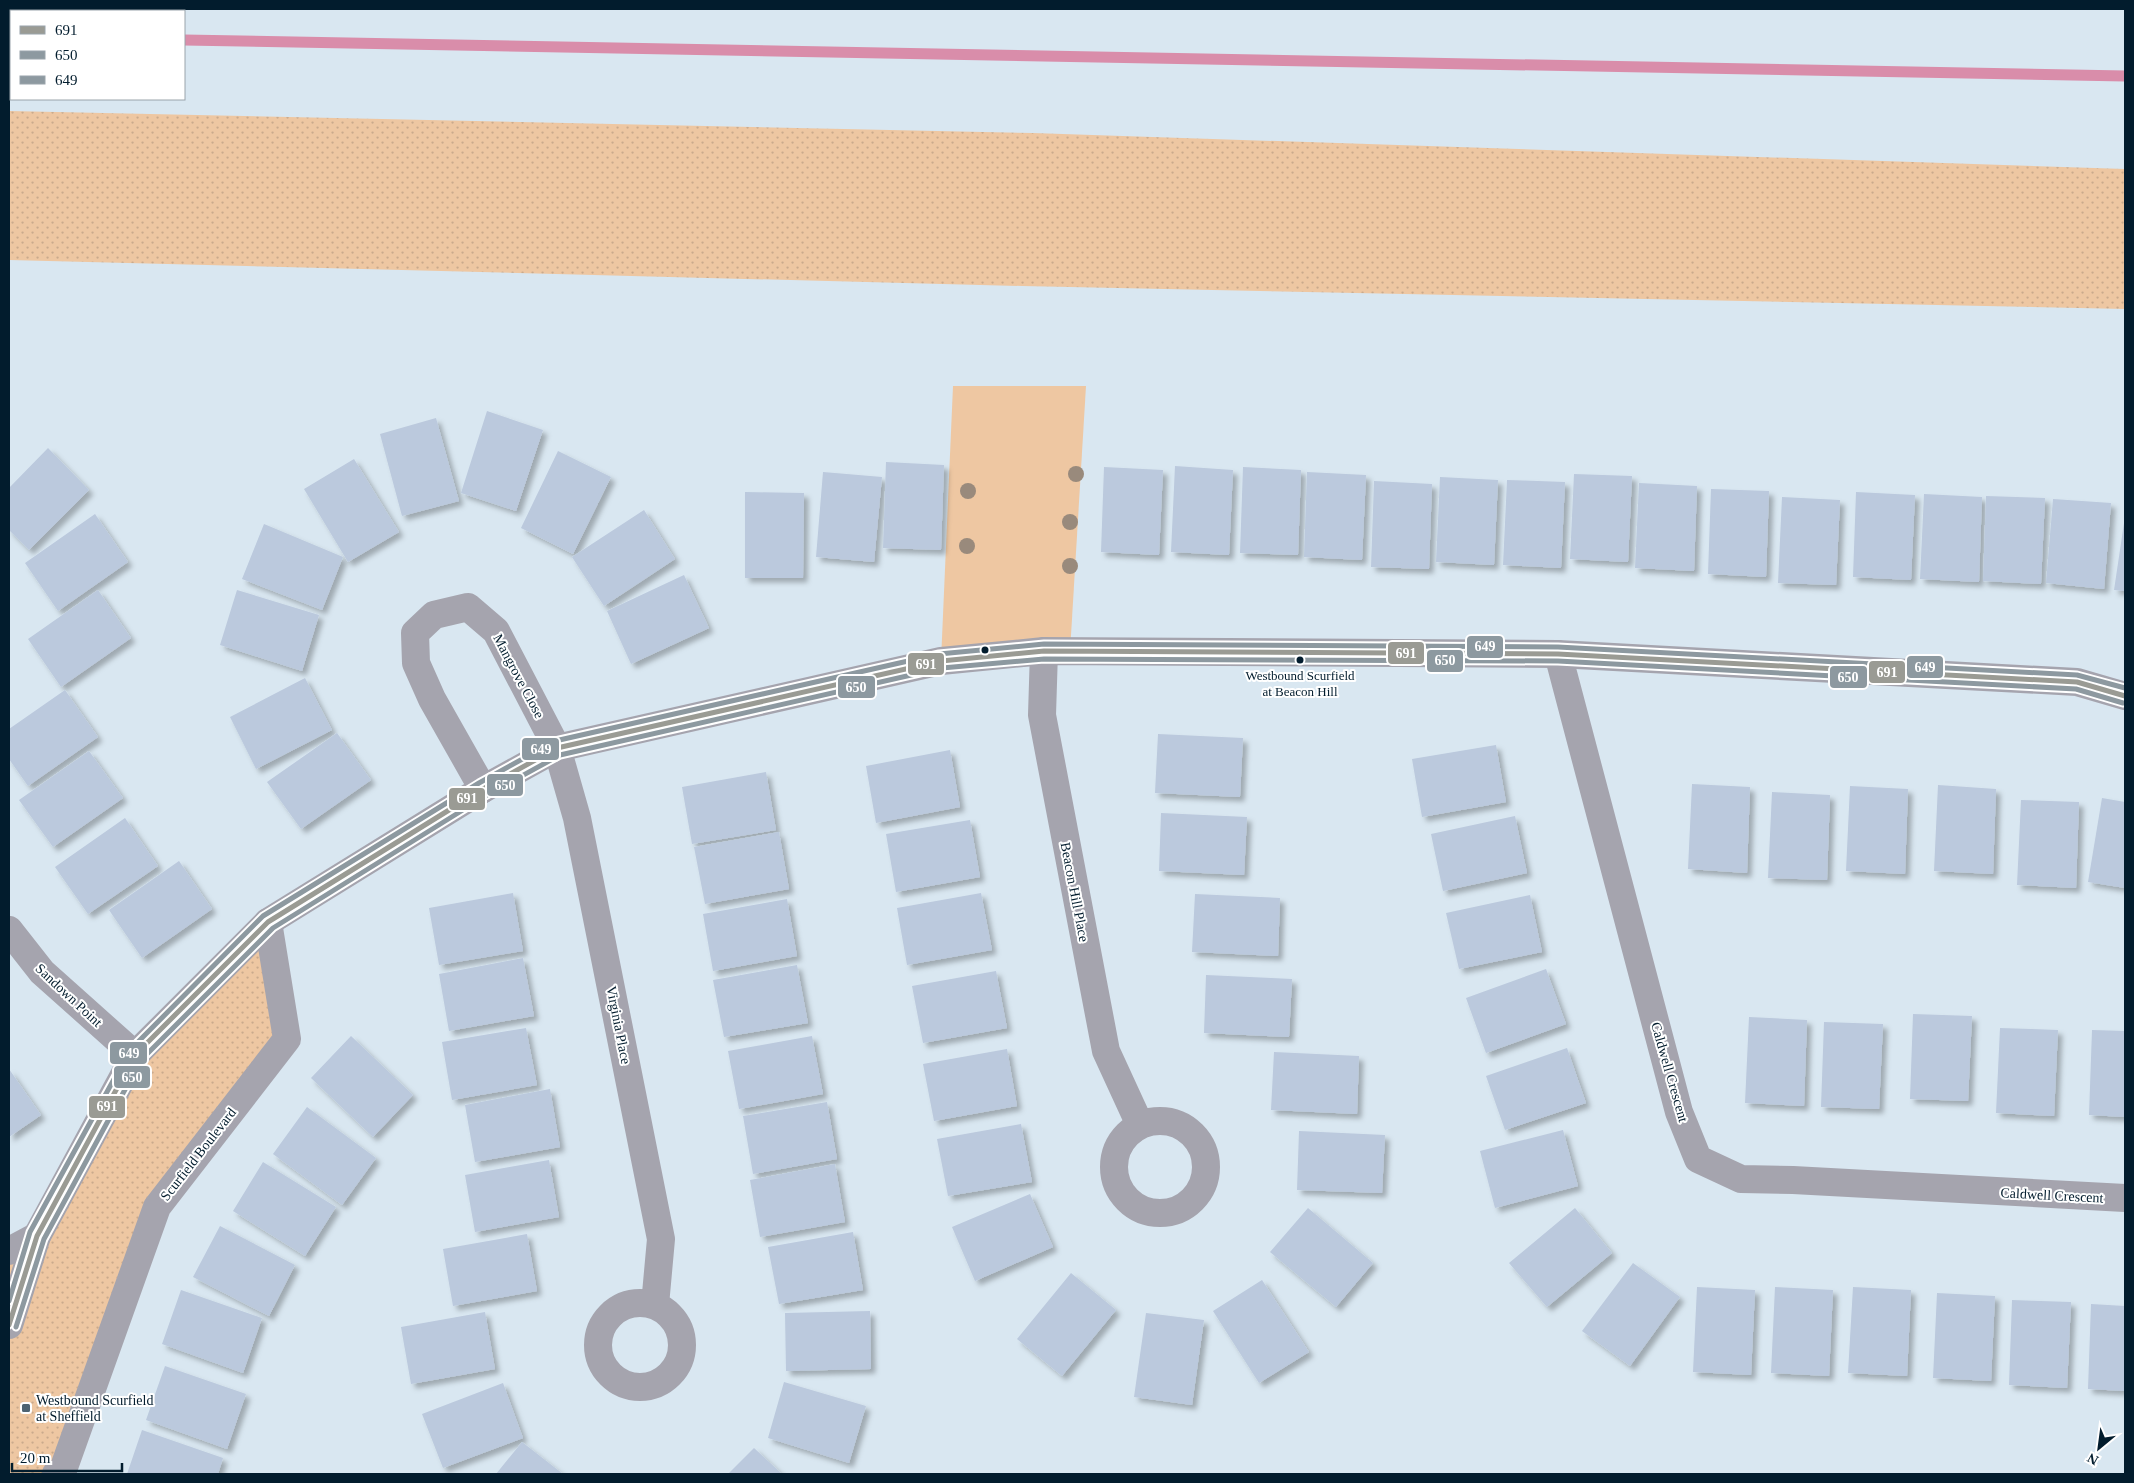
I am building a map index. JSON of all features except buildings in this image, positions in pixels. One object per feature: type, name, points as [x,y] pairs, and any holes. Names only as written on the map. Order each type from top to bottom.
[{"type":"street","name":"Mangrove Close","points":[[482,790],[432,699],[416,663],[415,633],[434,615],[468,607],[496,631],[557,748]]},
{"type":"street","points":[[9,1325],[37,1236],[135,1055],[268,922],[482,790],[557,748],[941,661],[1044,651],[1558,654],[2077,682],[2125,696]]},
{"type":"street","name":"Beacon Hill Place","points":[[1044,651],[1042,714],[1106,1051],[1140,1125]]},
{"type":"street","name":"Caldwell Crescent","points":[[1558,654],[1678,1112],[1698,1159],[1741,1179],[1793,1180],[2125,1198]]},
{"type":"street","name":"Virginia Place","points":[[557,748],[578,818],[661,1239],[655,1305]]},
{"type":"street","name":"Scurfield Boulevard","points":[[56,1474],[63,1470],[156,1207],[287,1039],[268,922]]},
{"type":"street","name":"Sandown Point","points":[[9,930],[42,972],[135,1055]]},
{"type":"street","points":[[9,1250],[37,1236]]},
{"type":"shaded area","points":[[9,111],[1033,133],[2125,169],[2125,309],[1022,286],[9,260]]},
{"type":"shaded area","points":[[953,386],[1086,386],[1070,652],[941,661]]},
{"type":"shaded area","points":[[268,922],[287,1039],[157,1207],[56,1474],[9,1474],[9,1251],[37,1236],[135,1055]]},
{"type":"waterway","points":[[185,40],[2125,76]]},
{"type":"transit line","name":"649","points":[[9,1301],[30,1232],[130,1050],[263,916],[479,783],[555,741],[939,654],[1044,644],[1558,647],[2077,675],[2125,688]]},
{"type":"transit line","name":"691","points":[[9,1325],[37,1236],[135,1055],[268,922],[483,789],[557,748],[941,661],[1044,651],[1558,654],[2077,682],[2125,696]]},
{"type":"transit line","name":"650","points":[[16,1327],[44,1239],[141,1060],[273,928],[487,795],[560,755],[942,668],[1044,659],[1558,661],[2076,689],[2123,703]]},
{"type":"place","name":"Westbound Scurfield at Beacon Hill","points":[[1300,660]]},
{"type":"place","name":"Westbound Scurfield at Sheffield","points":[[26,1408]]}]
